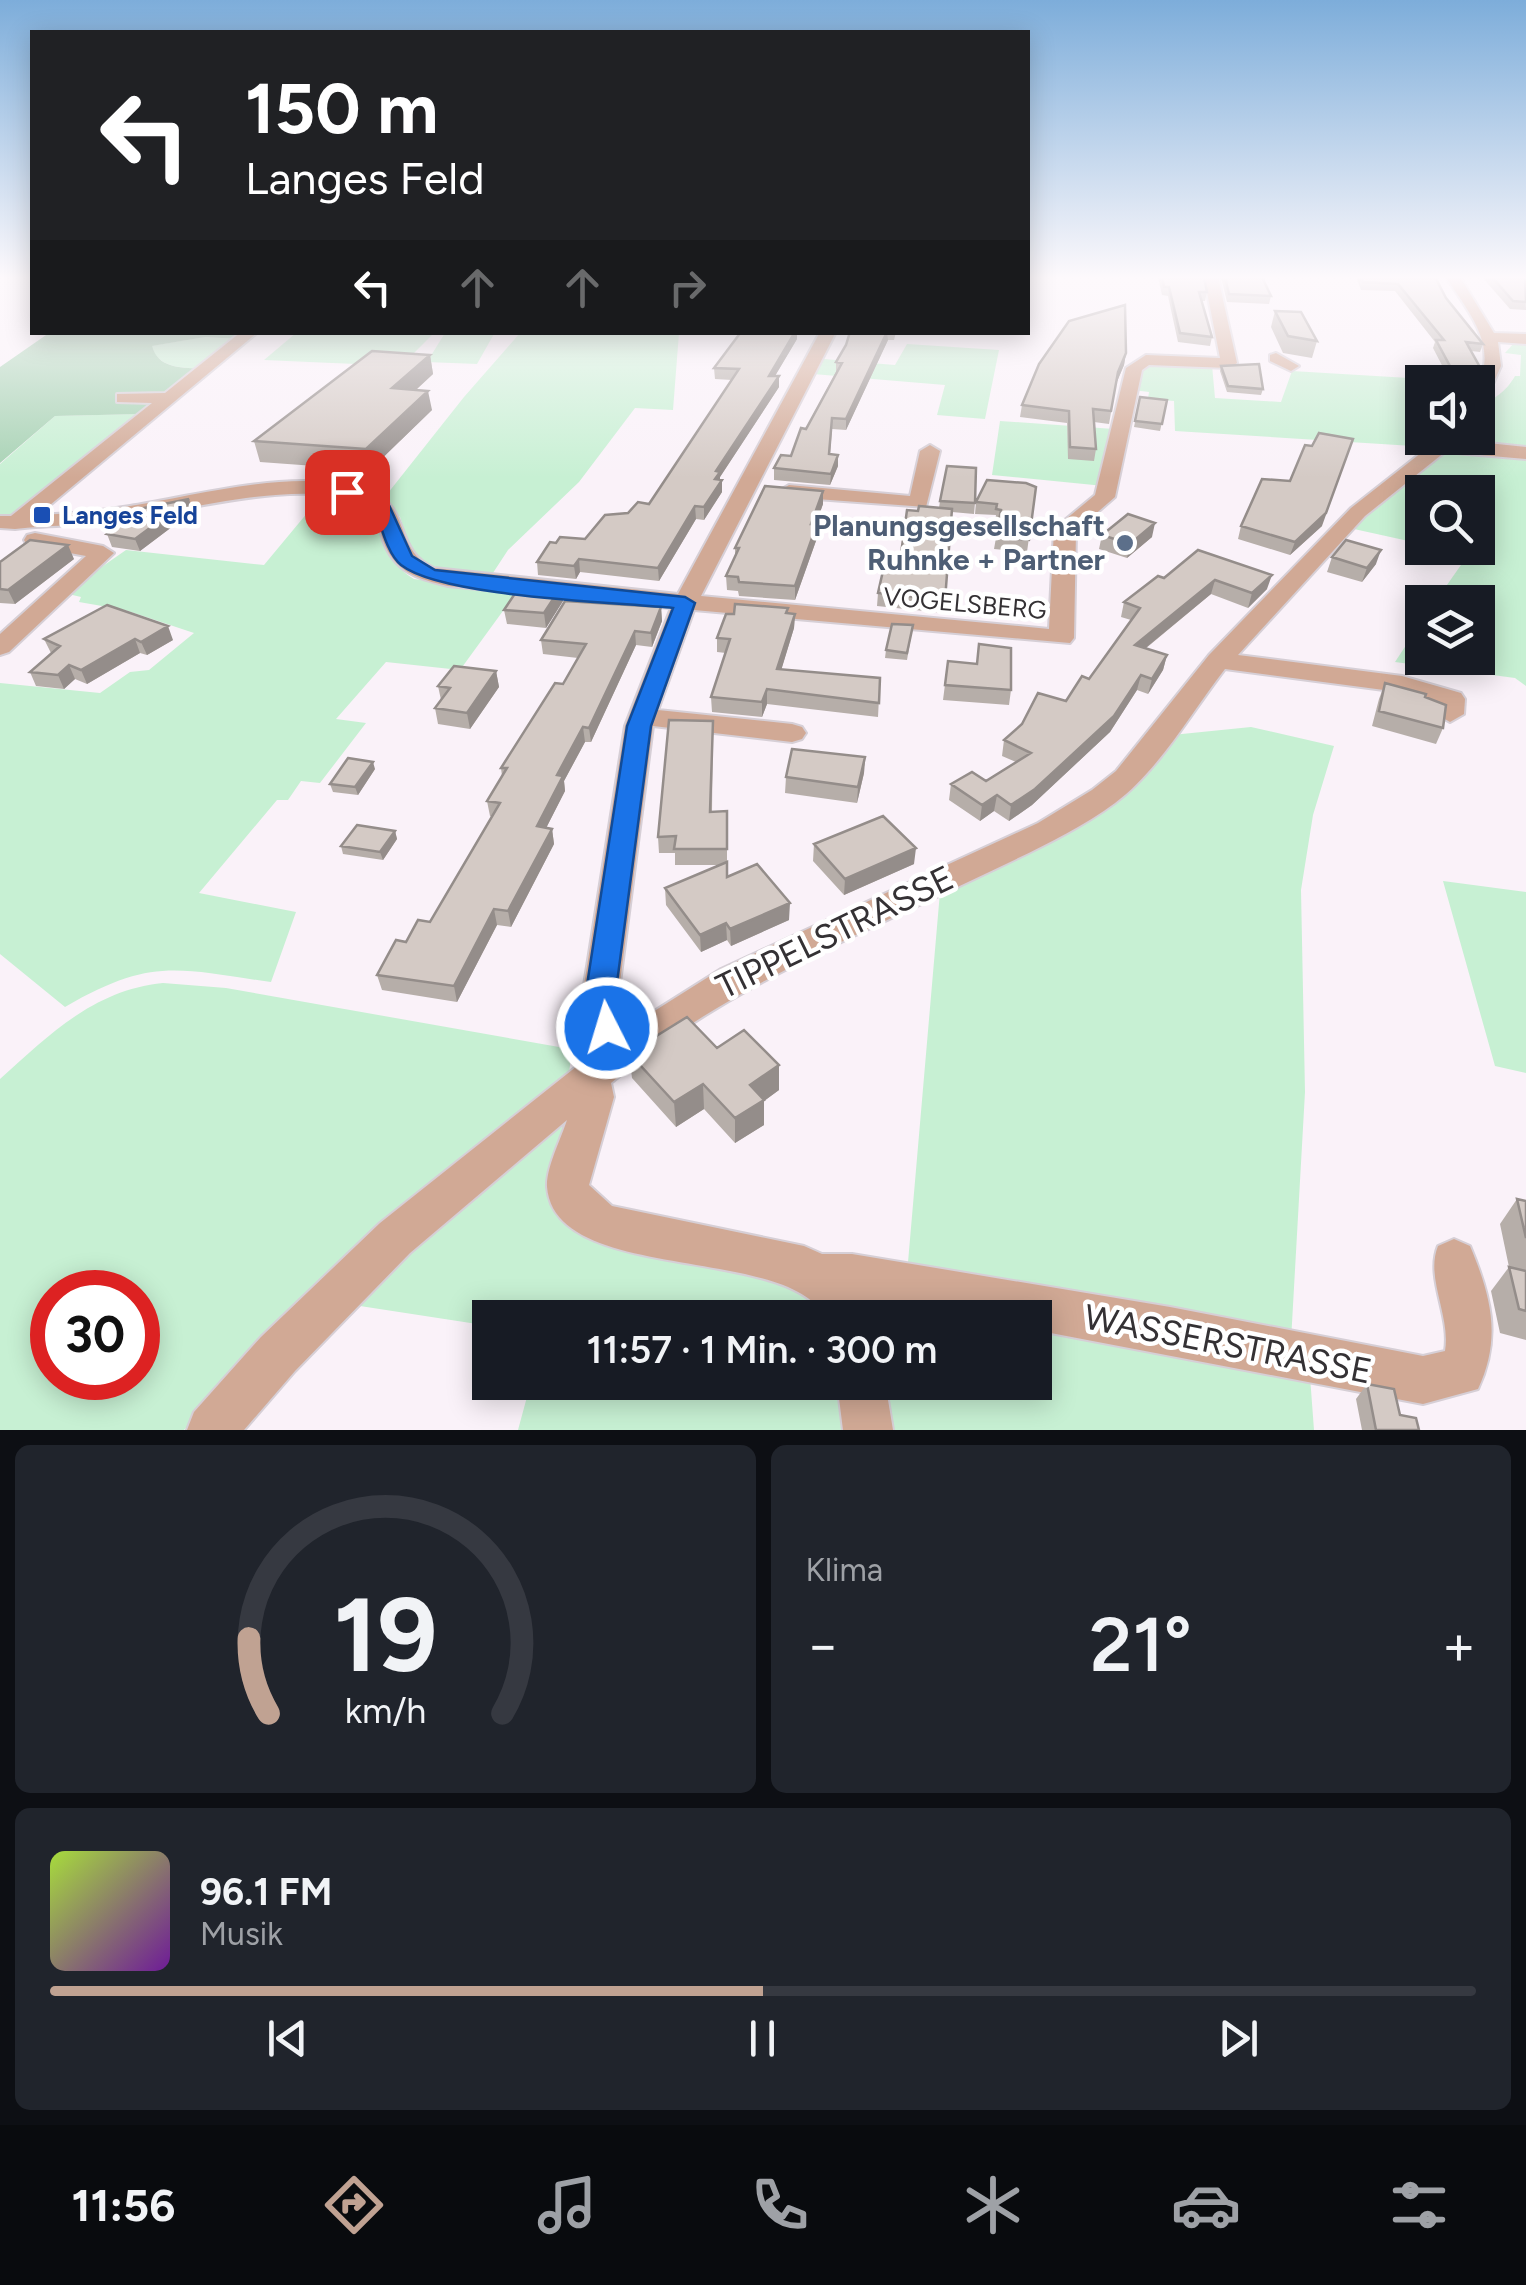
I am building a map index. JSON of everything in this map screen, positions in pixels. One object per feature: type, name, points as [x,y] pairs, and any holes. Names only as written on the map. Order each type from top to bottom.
[{"type":"street","points":[[8,522],[236,344]]},
{"type":"street","points":[[625,1049],[607,1028],[600,998],[642,716],[685,603],[822,344]]},
{"type":"street","name":"VOGELSBERG","points":[[685,603],[1061,638],[1065,530],[1105,496],[1134,368],[1146,360],[1229,363],[1225,344]]},
{"type":"street","points":[[124,398],[169,398]]},
{"type":"street","points":[[1495,449],[1526,453]]},
{"type":"street","points":[[748,487],[919,503],[930,451]]},
{"type":"street","name":"TIPPELSTRASSE","points":[[212,1430],[278,1354],[395,1238],[625,1049],[734,979],[1080,812],[1126,778],[1218,660],[1358,512],[1430,455]]},
{"type":"street","points":[[8,522],[124,514],[246,494],[347,492],[382,506],[404,559],[430,574],[470,582],[685,603]]},
{"type":"street","points":[[0,647],[103,553],[40,542],[8,522]]},
{"type":"street","points":[[1218,660],[1353,676],[1439,692],[1451,699],[1450,714]]},
{"type":"street","points":[[642,716],[792,734]]},
{"type":"street","name":"WASSERSTRASSE","points":[[591,1076],[594,1097],[568,1177],[571,1196],[586,1214],[611,1226],[772,1259],[819,1276],[852,1276],[1152,1326],[1423,1380],[1461,1372],[1470,1358],[1472,1343],[1454,1261]]},
{"type":"street","points":[[819,1276],[840,1300]]},
{"type":"street","points":[[864,1400],[868,1430]]},
{"type":"green space","points":[[34,344],[165,344],[152,346],[159,359],[177,367],[200,369],[142,414],[55,416],[0,463],[0,367]]},
{"type":"green space","points":[[232,344],[200,369],[164,362],[151,346]]},
{"type":"green space","points":[[283,344],[423,344],[401,366],[264,360]]},
{"type":"green space","points":[[438,344],[488,344],[477,364],[427,362]]},
{"type":"green space","points":[[511,344],[678,344],[673,410],[635,408],[579,482],[508,550],[489,579],[423,564],[412,554],[400,517],[384,498]]},
{"type":"green space","points":[[907,344],[999,350],[985,419],[937,415],[945,385],[813,374],[824,359],[895,365]]},
{"type":"green space","points":[[1513,344],[1526,344],[1526,451],[1495,449],[1495,398],[1515,376],[1520,376],[1521,355],[1505,353]]},
{"type":"green space","points":[[1147,363],[1212,365],[1215,398],[1281,402],[1292,371],[1405,378],[1405,445],[1175,431],[1174,401],[1148,399],[1149,392],[1133,390],[1137,374]]},
{"type":"green space","points":[[141,414],[16,517],[0,515],[0,464],[55,416]]},
{"type":"green space","points":[[1000,421],[1114,429],[1104,486],[992,475]]},
{"type":"green space","points":[[1444,455],[1526,455],[1526,686],[1515,678],[1492,675],[1495,585],[1447,585],[1461,565],[1495,565],[1495,475],[1417,475]]},
{"type":"green space","points":[[1405,484],[1405,540],[1354,529],[1371,509]]},
{"type":"green space","points":[[323,494],[368,507],[378,517],[399,567],[414,579],[516,593],[460,670],[386,662],[336,719],[366,723],[320,783],[301,781],[288,800],[277,800],[199,893],[296,912],[271,982],[165,971],[121,980],[65,1007],[0,954],[0,683],[100,693],[130,672],[149,670],[194,633],[125,610],[79,602],[81,597],[64,593],[126,550],[264,565]]},
{"type":"green space","points":[[1405,647],[1405,663],[1395,662]]},
{"type":"green space","points":[[1251,727],[1334,746],[1313,815],[1301,890],[1305,1092],[1291,1341],[907,1274],[940,892],[1043,844],[1172,735]]},
{"type":"green space","points":[[1443,881],[1526,892],[1526,1073],[1495,1066]]},
{"type":"green space","points":[[163,983],[226,988],[559,1047],[571,1057],[569,1073],[293,1313],[184,1430],[0,1430],[0,1079],[74,1017],[115,995]]},
{"type":"green space","points":[[576,1108],[558,1195],[795,1277],[816,1300],[472,1300],[472,1323],[347,1304]]},
{"type":"green space","points":[[858,1287],[935,1300],[861,1300]]},
{"type":"green space","points":[[1052,1320],[1309,1363],[1314,1430],[881,1430],[878,1400],[1052,1400]]},
{"type":"green space","points":[[526,1400],[851,1400],[855,1430],[518,1430]]},
{"type":"building","points":[[732,344],[788,344],[769,376],[779,376],[716,471],[720,472],[715,479],[722,480],[704,507],[695,506],[658,568],[579,559],[574,566],[537,562],[550,542],[556,543],[560,537],[585,539],[605,515],[628,513],[638,502],[649,504],[739,369],[714,368]]},
{"type":"building","points":[[881,344],[846,419],[832,418],[829,454],[838,455],[831,474],[774,468],[781,455],[791,456],[801,428],[806,429],[842,363],[836,362],[846,345]]},
{"type":"building","points":[[1053,344],[1126,344],[1111,411],[1093,409],[1096,449],[1070,447],[1069,411],[1022,405],[1039,364]]},
{"type":"building","points":[[1438,344],[1467,344],[1479,365],[1449,365]]},
{"type":"building","points":[[372,351],[430,355],[392,388],[428,391],[366,449],[254,441]]},
{"type":"building","points":[[1259,364],[1263,389],[1228,386],[1221,366]]},
{"type":"building","points":[[1140,397],[1167,400],[1162,424],[1135,421]]},
{"type":"building","points":[[1319,433],[1353,439],[1326,513],[1295,542],[1241,526],[1262,479],[1290,481],[1305,445],[1312,446]]},
{"type":"building","points":[[947,466],[976,468],[975,503],[940,501]]},
{"type":"building","points":[[987,480],[1036,487],[1029,540],[996,537],[1001,510],[996,509],[997,504],[976,502]]},
{"type":"building","points":[[765,486],[823,491],[811,524],[817,524],[795,586],[739,582],[738,577],[726,576]]},
{"type":"building","points":[[189,499],[135,539],[107,534],[144,508]]},
{"type":"building","points":[[919,506],[952,509],[945,600],[878,593],[887,553],[901,554],[907,510],[918,511]]},
{"type":"building","points":[[1128,514],[1155,523],[1130,544],[1102,535]]},
{"type":"building","points":[[30,540],[68,545],[8,590],[0,589],[0,562]]},
{"type":"building","points":[[1346,540],[1381,550],[1367,568],[1332,557]]},
{"type":"building","points":[[1198,550],[1272,575],[1252,593],[1215,580],[1135,645],[1167,655],[1152,679],[1141,675],[1114,716],[1035,789],[1011,805],[997,795],[982,805],[951,784],[972,772],[986,781],[1031,753],[1004,740],[1022,724],[1038,693],[1066,701],[1082,676],[1089,679],[1140,608],[1124,602],[1158,576],[1164,578]]},
{"type":"building","points":[[522,583],[561,587],[544,613],[504,610]]},
{"type":"building","points":[[565,601],[661,607],[651,633],[635,631],[589,728],[583,727],[557,775],[563,776],[537,826],[552,829],[508,911],[494,909],[454,986],[377,975],[396,940],[406,942],[418,920],[430,922],[500,803],[487,801],[507,768],[501,768],[555,683],[563,684],[586,644],[541,640]]},
{"type":"building","points":[[735,604],[788,608],[786,613],[795,614],[777,669],[880,678],[879,703],[767,689],[762,702],[711,697],[730,639],[717,638],[726,614],[734,614]]},
{"type":"building","points":[[107,605],[168,626],[141,642],[135,639],[81,670],[69,665],[58,675],[30,672],[60,646],[44,639]]},
{"type":"building","points":[[892,624],[913,625],[907,653],[886,650]]},
{"type":"building","points":[[979,644],[1011,648],[1011,690],[945,685],[948,661],[977,664]]},
{"type":"building","points":[[454,666],[496,671],[467,713],[435,708],[450,688],[438,686]]},
{"type":"building","points":[[1385,683],[1426,694],[1425,697],[1446,705],[1443,728],[1379,711]]},
{"type":"building","points":[[669,720],[713,721],[710,812],[727,811],[727,849],[674,849],[676,836],[658,837]]},
{"type":"building","points":[[792,749],[865,757],[858,787],[786,777]]},
{"type":"building","points":[[348,758],[373,762],[355,787],[330,784]]},
{"type":"building","points":[[883,816],[916,848],[845,879],[814,844]]},
{"type":"building","points":[[357,825],[395,831],[380,852],[341,846]]},
{"type":"building","points":[[727,862],[727,877],[757,864],[790,903],[730,929],[726,923],[700,935],[665,888]]},
{"type":"building","points":[[687,1017],[717,1048],[744,1030],[779,1065],[750,1085],[764,1100],[735,1118],[703,1084],[674,1102],[629,1053]]},
{"type":"building","points":[[1517,1199],[1526,1201],[1526,1238]]},
{"type":"building","points":[[1509,1267],[1526,1271],[1526,1311],[1519,1309]]},
{"type":"building","points":[[1367,1384],[1394,1389],[1400,1415],[1416,1418],[1419,1430],[1376,1430]]},
{"type":"place","name":"Langes Feld","points":[[42,515]]},
{"type":"place","name":"Planungsgesellschaft Ruhnke + Partner","points":[[1125,543]]},
{"type":"route","points":[[347,492],[382,506],[404,559],[420,571],[470,582],[685,603],[639,726],[600,998],[607,1028]]}]
